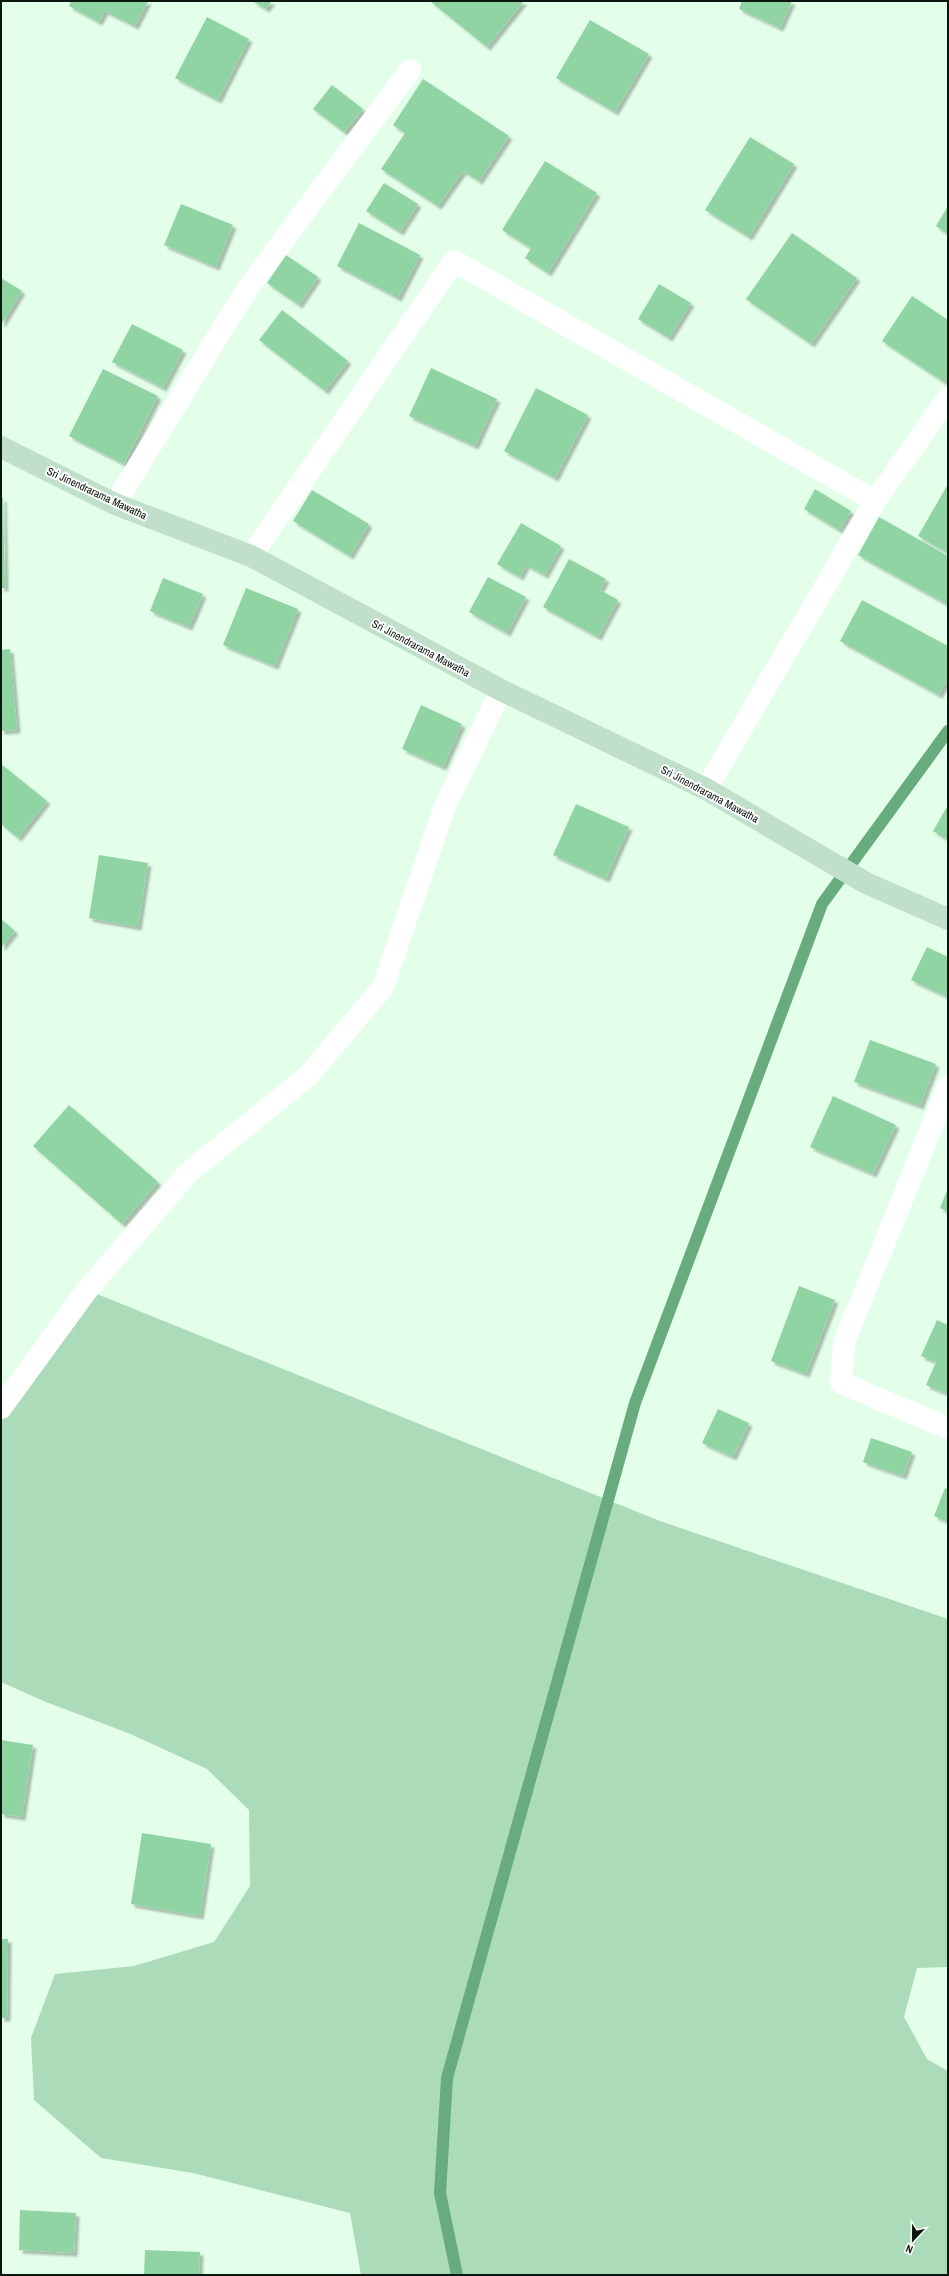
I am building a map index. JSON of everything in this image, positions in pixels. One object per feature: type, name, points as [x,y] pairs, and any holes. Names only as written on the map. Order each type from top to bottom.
[{"type":"main road","name":"Sri Jinendrarama Mawatha","points":[[1,447],[115,504],[251,556],[500,690],[706,789],[835,863],[866,883],[948,920]]},
{"type":"street","points":[[115,504],[244,292],[410,70]]},
{"type":"street","points":[[251,556],[454,261],[875,501]]},
{"type":"street","points":[[706,789],[875,501],[948,398]]},
{"type":"street","points":[[1,1408],[87,1290],[189,1172],[308,1076],[383,987],[445,806],[500,690]]},
{"type":"street","points":[[948,1086],[844,1343],[841,1383],[948,1428]]},
{"type":"green space","points":[[87,1290],[660,1521],[948,1619],[948,1967],[917,1968],[904,2017],[927,2059],[948,2071],[948,2275],[361,2275],[350,2213],[193,2173],[101,2158],[34,2100],[31,2038],[55,1974],[134,1966],[214,1942],[250,1886],[249,1810],[207,1769],[128,1733],[46,1702],[1,1682],[1,1408]]},
{"type":"building","points":[[71,1],[148,1],[135,26],[105,11],[99,22],[69,6]]},
{"type":"building","points":[[252,1],[272,1],[266,9]]},
{"type":"building","points":[[430,1],[524,1],[487,47]]},
{"type":"building","points":[[742,1],[792,1],[780,28],[739,9]]},
{"type":"building","points":[[207,17],[249,39],[218,100],[175,78]]},
{"type":"building","points":[[590,20],[649,54],[615,112],[556,78]]},
{"type":"building","points":[[423,79],[509,136],[479,181],[463,171],[438,206],[381,169],[405,133],[393,125]]},
{"type":"building","points":[[332,85],[363,109],[344,132],[313,109]]},
{"type":"building","points":[[750,137],[794,164],[749,237],[705,210]]},
{"type":"building","points":[[545,161],[597,193],[548,273],[525,258],[531,248],[502,230]]},
{"type":"building","points":[[384,183],[418,204],[400,232],[366,211]]},
{"type":"building","points":[[181,204],[233,225],[216,267],[164,245]]},
{"type":"building","points":[[948,206],[948,234],[936,226]]},
{"type":"building","points":[[359,223],[420,255],[398,298],[337,266]]},
{"type":"building","points":[[792,233],[857,278],[811,344],[746,299]]},
{"type":"building","points":[[286,255],[318,277],[299,305],[267,283]]},
{"type":"building","points":[[1,278],[22,291],[1,325]]},
{"type":"building","points":[[659,284],[691,303],[669,338],[638,319]]},
{"type":"building","points":[[912,296],[948,320],[948,376],[944,382],[882,341]]},
{"type":"building","points":[[282,310],[348,361],[325,391],[259,340]]},
{"type":"building","points":[[132,324],[183,350],[163,388],[112,362]]},
{"type":"building","points":[[431,368],[497,399],[475,446],[409,416]]},
{"type":"building","points":[[103,369],[158,396],[124,464],[69,436]]},
{"type":"building","points":[[536,388],[588,415],[555,478],[504,451]]},
{"type":"building","points":[[948,484],[948,553],[918,536]]},
{"type":"building","points":[[815,489],[851,511],[839,530],[804,509]]},
{"type":"building","points":[[312,490],[369,524],[350,556],[293,521]]},
{"type":"building","points":[[1,498],[3,498],[5,588],[1,588]]},
{"type":"building","points":[[879,517],[948,556],[948,605],[858,555]]},
{"type":"building","points":[[521,523],[561,546],[545,575],[526,565],[520,577],[497,564]]},
{"type":"building","points":[[569,559],[606,579],[600,590],[618,600],[598,637],[543,607]]},
{"type":"building","points":[[488,577],[526,597],[507,633],[469,612]]},
{"type":"building","points":[[163,578],[203,594],[189,627],[150,611]]},
{"type":"building","points":[[246,588],[298,609],[275,666],[223,645]]},
{"type":"building","points":[[862,600],[948,646],[948,678],[939,695],[840,641]]},
{"type":"building","points":[[10,649],[17,730],[1,731],[1,650]]},
{"type":"building","points":[[421,705],[462,724],[443,767],[402,749]]},
{"type":"building","points":[[1,764],[47,801],[18,838],[1,824]]},
{"type":"building","points":[[576,804],[629,827],[606,879],[553,855]]},
{"type":"building","points":[[948,805],[948,840],[933,831]]},
{"type":"building","points":[[99,855],[148,863],[138,927],[89,918]]},
{"type":"building","points":[[1,919],[15,931],[1,948]]},
{"type":"building","points":[[927,947],[948,957],[948,997],[911,980]]},
{"type":"building","points":[[870,1040],[936,1064],[920,1106],[854,1082]]},
{"type":"building","points":[[833,1096],[896,1125],[873,1174],[810,1147]]},
{"type":"building","points":[[69,1105],[158,1182],[122,1224],[33,1146]]},
{"type":"building","points":[[948,1188],[948,1212],[940,1208]]},
{"type":"building","points":[[799,1286],[835,1300],[806,1374],[771,1361]]},
{"type":"building","points":[[937,1320],[948,1325],[948,1394],[926,1385],[936,1362],[921,1356]]},
{"type":"building","points":[[718,1409],[749,1423],[733,1457],[702,1443]]},
{"type":"building","points":[[871,1438],[912,1452],[903,1476],[863,1462]]},
{"type":"building","points":[[945,1488],[948,1489],[948,1522],[934,1516]]},
{"type":"building","points":[[1,1740],[33,1745],[22,1817],[1,1814]]},
{"type":"building","points":[[142,1833],[211,1844],[200,1916],[131,1904]]},
{"type":"building","points":[[1,1939],[8,1939],[7,2018],[1,2018]]},
{"type":"building","points":[[20,2210],[76,2213],[74,2253],[19,2250]]},
{"type":"building","points":[[145,2250],[200,2252],[199,2275],[144,2275]]},
{"type":"waterway","points":[[457,2275],[440,2193],[447,2078],[635,1403],[822,904],[948,731]]}]
